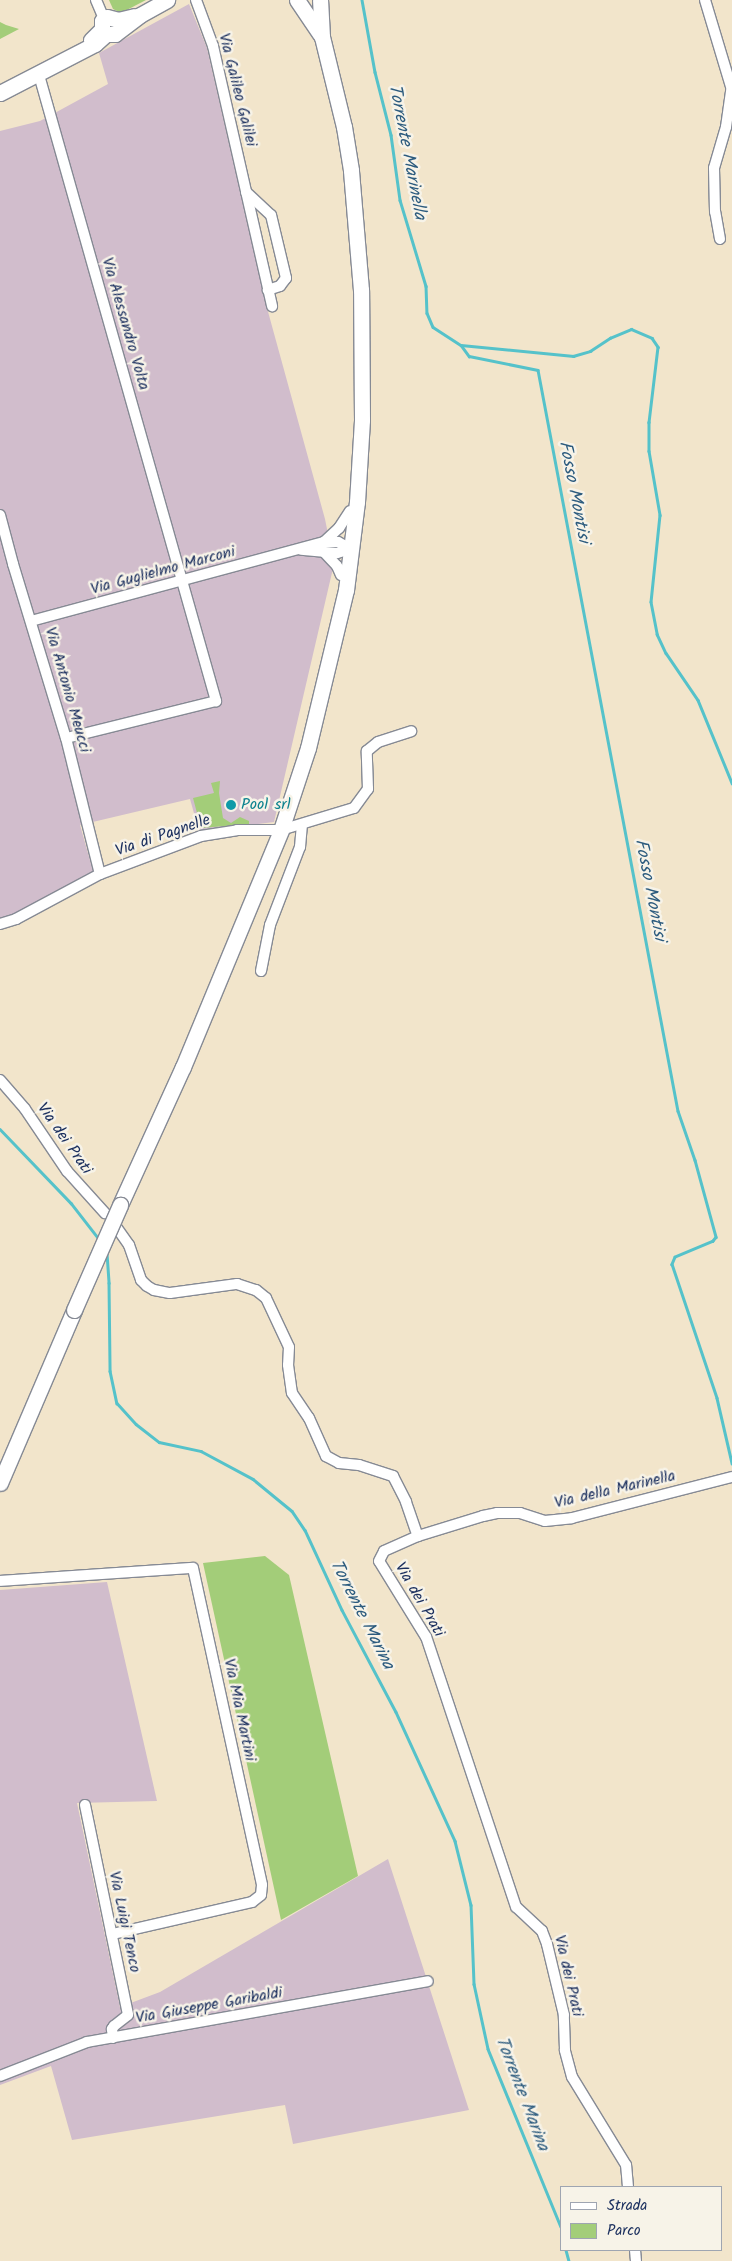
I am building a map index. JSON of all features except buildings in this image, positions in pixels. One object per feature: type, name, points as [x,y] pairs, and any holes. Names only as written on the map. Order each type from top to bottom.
[{"type":"main road","points":[[0,93],[95,44],[110,26],[140,15],[167,0]]},
{"type":"main road","points":[[297,0],[322,37]]},
{"type":"main road","points":[[320,0],[322,37],[344,127],[350,162],[359,262],[364,365],[357,502],[341,575],[337,623]]},
{"type":"main road","points":[[0,1483],[120,1205],[183,1067],[281,830],[308,748],[346,590],[350,511],[358,475]]},
{"type":"street","points":[[96,0],[110,26]]},
{"type":"street","name":"Via Galileo Galilei","points":[[196,0],[212,46],[272,306]]},
{"type":"street","points":[[705,0],[731,87],[726,127],[714,168],[715,212],[720,239]]},
{"type":"street","name":"Via Alessandro Volta","points":[[39,74],[216,701],[66,738]]},
{"type":"street","points":[[244,189],[255,202],[271,215],[286,278],[280,286],[268,290]]},
{"type":"street","points":[[251,216],[254,210],[262,208]]},
{"type":"street","points":[[341,575],[324,547],[350,511]]},
{"type":"street","name":"Via Antonio Meucci","points":[[0,515],[66,738],[100,874]]},
{"type":"street","name":"Via Guglielmo Marconi","points":[[31,621],[301,550],[324,547],[347,548]]},
{"type":"street","name":"Via di Pagnelle","points":[[0,924],[16,919],[100,874],[201,836],[237,830],[281,830],[302,826],[354,808],[368,790],[367,751],[378,742],[411,730]]},
{"type":"street","points":[[261,971],[270,925],[300,847],[302,826]]},
{"type":"street","name":"Via dei Prati","points":[[0,1080],[25,1109],[67,1171],[105,1213]]},
{"type":"street","points":[[118,1228],[129,1245],[142,1280],[146,1286],[154,1290],[170,1293],[237,1284],[256,1290],[266,1298],[289,1347],[288,1365],[292,1392],[309,1418],[326,1456],[339,1463],[359,1465],[393,1476],[406,1502],[418,1536]]},
{"type":"street","name":"Via della Marinella","points":[[418,1536],[497,1513],[520,1512],[545,1520],[572,1518],[731,1478]]},
{"type":"street","name":"Via dei Prati","points":[[418,1536],[384,1551],[379,1561],[426,1637],[516,1907],[542,1931],[547,1944],[564,2015],[565,2050],[572,2077],[626,2166],[628,2186]]},
{"type":"street","name":"Via Mia Martini","points":[[0,1581],[193,1568],[262,1884],[262,1896],[252,1902],[112,1934]]},
{"type":"street","name":"Via Luigi Tenco","points":[[85,1805],[128,2015],[112,2029],[113,2038]]},
{"type":"street","name":"Via Giuseppe Garibaldi","points":[[0,2076],[88,2042],[428,1981]]},
{"type":"shaded area","points":[[189,4],[207,48],[267,308],[325,519],[334,564],[274,822],[199,831],[190,799],[80,825],[93,871],[9,917],[0,920],[0,131],[40,121],[108,84],[99,53]]},
{"type":"shaded area","points":[[107,1582],[157,1801],[77,1803],[120,2007],[160,1992],[388,1859],[469,2110],[293,2144],[285,2105],[72,2140],[51,2066],[0,2085],[0,1590]]},
{"type":"green space","points":[[109,0],[146,0],[121,13],[113,9]]},
{"type":"green space","points":[[0,22],[6,25],[19,29],[0,39]]},
{"type":"green space","points":[[220,781],[219,793],[223,818],[231,823],[240,817],[249,821],[249,824],[201,828],[193,798],[214,793],[211,783]]},
{"type":"green space","points":[[265,1556],[289,1575],[358,1876],[281,1920],[203,1563]]},
{"type":"waterway","name":"Torrente Marinella","points":[[362,0],[375,72],[391,135],[400,200],[426,286],[427,313],[433,327],[461,345],[573,356],[590,351],[610,338],[631,329],[652,338],[658,347],[649,422],[649,451],[660,515],[651,602],[657,634],[666,653],[698,700],[732,783]]},
{"type":"waterway","name":"Fosso Montisi","points":[[461,345],[469,356],[538,370],[678,1111],[695,1160],[716,1237],[713,1241],[675,1257],[672,1264],[717,1398],[732,1463]]},
{"type":"waterway","name":"Torrente Marina","points":[[0,1129],[71,1203],[99,1239]]},
{"type":"waterway","name":"Torrente Marina","points":[[107,1253],[110,1371],[117,1403],[136,1424],[159,1442],[201,1451],[253,1479],[292,1511],[305,1530],[342,1610],[396,1712],[455,1841],[471,1905],[474,1984],[488,2049],[560,2225]]},
{"type":"waterway","name":"Torrente Marina","points":[[566,2251],[569,2261]]},
{"type":"place","name":"Pool srl","points":[[231,805]]}]
